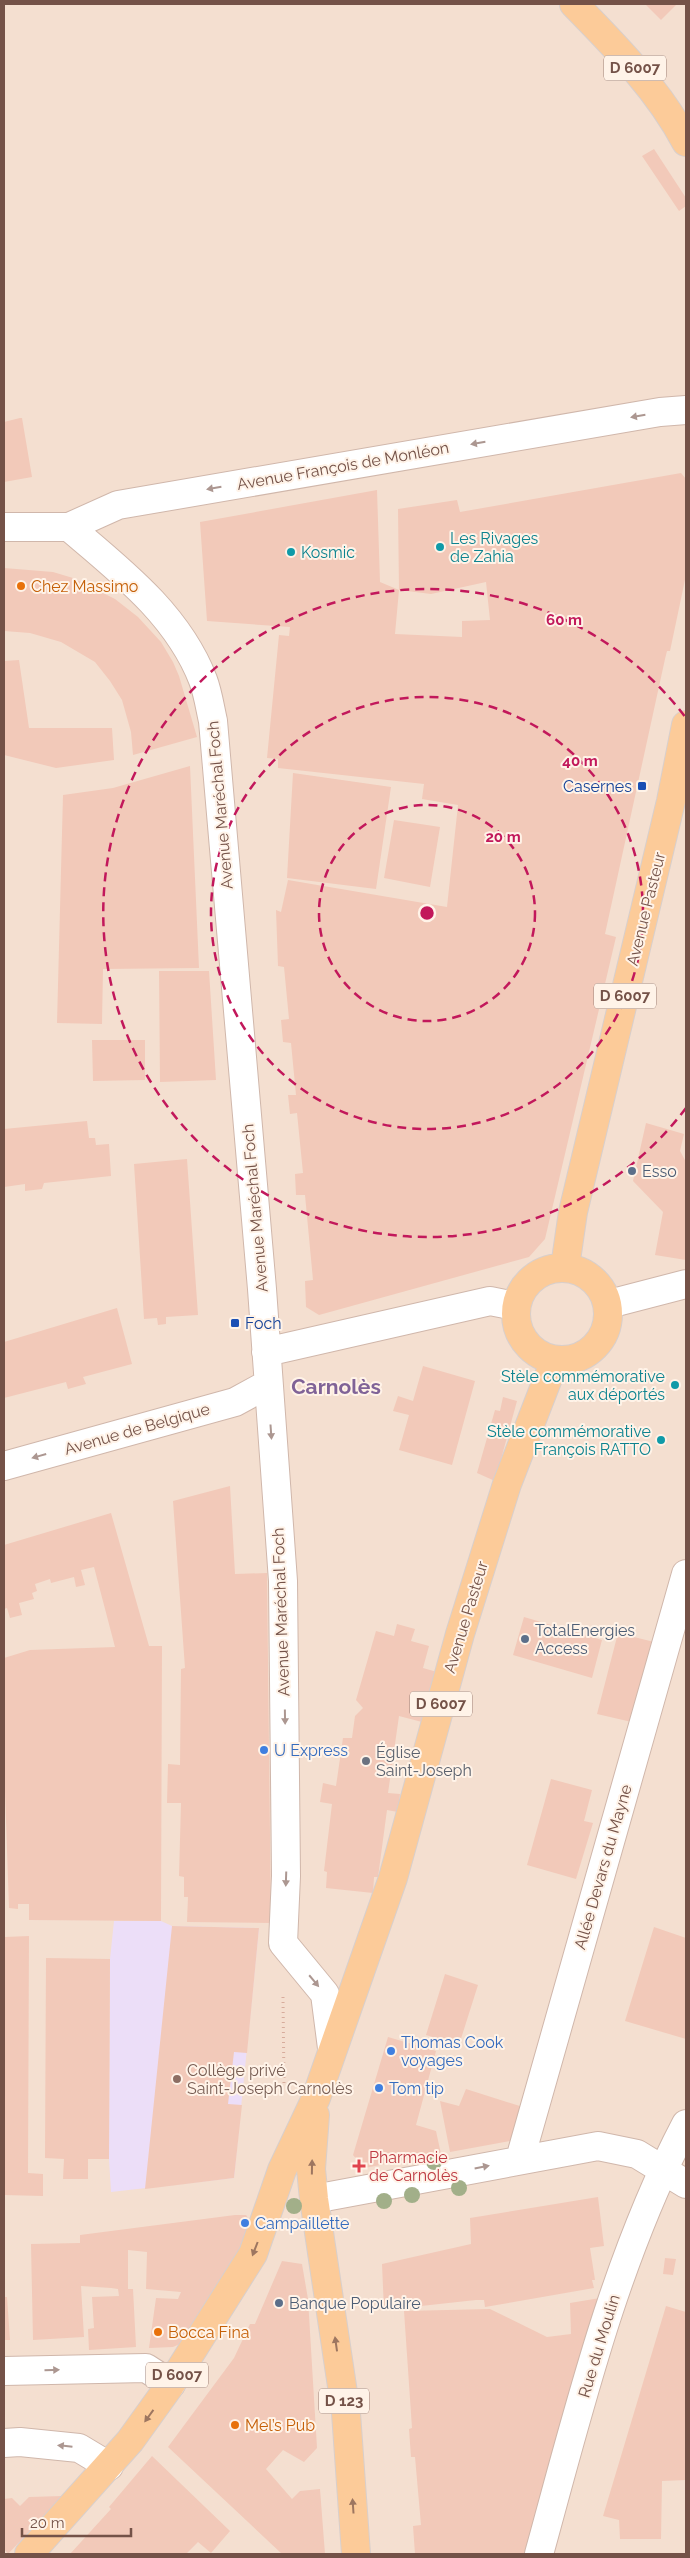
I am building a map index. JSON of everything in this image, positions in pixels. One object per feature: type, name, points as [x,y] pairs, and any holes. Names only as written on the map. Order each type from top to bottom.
[{"type":"main road","name":"D 6007","points":[[574,4],[634,66],[678,127],[686,142]]},
{"type":"main road","name":"Avenue Pasteur","points":[[565,1267],[573,1212],[671,801],[686,725]]},
{"type":"main road","points":[[565,1267],[584,1272],[600,1286],[608,1304],[608,1327],[596,1347],[577,1359],[555,1360],[532,1351],[518,1331],[515,1306],[525,1285],[542,1271],[565,1267]]},
{"type":"main road","name":"Avenue Pasteur","points":[[332,2048],[393,1878],[460,1634],[507,1484],[555,1360]]},
{"type":"main road","name":"D 6007","points":[[29,2554],[109,2466],[171,2384],[253,2254],[282,2170],[316,2098],[332,2048]]},
{"type":"main road","name":"D 123","points":[[316,2098],[311,2169],[346,2413],[356,2554]]},
{"type":"street","name":"Avenue François de Monléon","points":[[4,527],[69,527],[118,504],[660,412],[686,410]]},
{"type":"street","name":"Avenue Maréchal Foch","points":[[69,527],[149,596],[180,637],[203,680],[213,721],[266,1352],[283,1581],[286,1876],[282,1943]]},
{"type":"street","points":[[608,1304],[686,1284]]},
{"type":"street","points":[[266,1352],[490,1301],[515,1306]]},
{"type":"street","name":"Avenue de Belgique","points":[[4,1466],[235,1402],[268,1384]]},
{"type":"street","name":"Allée Devars du Mayne","points":[[520,2159],[686,1574]]},
{"type":"street","points":[[282,1943],[326,1994],[332,2048]]},
{"type":"street","name":"Rue du Moulin","points":[[539,2554],[578,2413],[620,2277],[664,2168],[686,2124]]},
{"type":"street","points":[[314,2199],[520,2159],[598,2146],[637,2154],[664,2168],[686,2184]]},
{"type":"street","points":[[4,2371],[146,2368],[171,2384]]},
{"type":"street","points":[[4,2443],[20,2442],[79,2448],[109,2466]]},
{"type":"path","points":[[282,1943],[284,2094]]},
{"type":"shaded area","points":[[4,4],[686,4],[686,2554],[4,2554]]},
{"type":"shaded area","name":"Collège privé Saint-Joseph Carnolès","points":[[114,1921],[161,1921],[172,1926],[259,1928],[234,2178],[111,2192],[109,2159],[110,1959]]},
{"type":"building","points":[[645,4],[677,4],[661,20]]},
{"type":"building","points":[[654,149],[686,198],[686,206],[679,211],[642,156]]},
{"type":"building","points":[[22,418],[32,477],[4,482],[4,422]]},
{"type":"building","points":[[681,473],[686,479],[686,575],[670,651],[667,651],[665,659],[605,934],[616,937],[545,1239],[529,1257],[319,1315],[306,1307],[305,1281],[313,1280],[305,1195],[296,1195],[295,1174],[303,1173],[297,1113],[290,1114],[288,1095],[296,1095],[291,1043],[283,1042],[281,1020],[289,1019],[284,967],[278,966],[276,910],[281,912],[288,880],[447,907],[458,805],[422,799],[424,784],[278,768],[278,759],[267,758],[279,635],[289,636],[290,627],[207,621],[200,522],[377,490],[380,582],[399,590],[398,509],[457,500],[460,512]],"holes":[[[486,582],[490,620],[462,621],[462,637],[395,634],[399,590],[431,594]]]},
{"type":"building","points":[[4,568],[53,572],[73,578],[115,599],[138,617],[161,642],[173,662],[197,737],[133,755],[131,732],[122,700],[95,662],[61,642],[30,633],[4,631]]},
{"type":"building","points":[[19,660],[29,728],[112,728],[114,760],[56,768],[4,755],[4,661]]},
{"type":"building","points":[[190,766],[199,968],[103,969],[102,1024],[57,1023],[63,795],[113,788]]},
{"type":"building","points":[[293,773],[391,787],[376,889],[287,878]]},
{"type":"building","points":[[394,820],[440,827],[430,887],[384,878]]},
{"type":"building","points":[[159,971],[209,971],[216,1080],[160,1082]]},
{"type":"building","points":[[92,1040],[145,1040],[145,1080],[93,1081]]},
{"type":"building","points":[[87,1121],[89,1138],[95,1138],[96,1145],[109,1144],[111,1176],[44,1183],[42,1189],[25,1191],[25,1184],[4,1187],[4,1129]]},
{"type":"building","points":[[646,1123],[684,1134],[680,1151],[686,1162],[686,1260],[655,1255],[663,1212],[633,1181]]},
{"type":"building","points":[[187,1159],[198,1315],[166,1317],[166,1324],[158,1325],[157,1318],[144,1319],[134,1164]]},
{"type":"building","points":[[117,1308],[132,1364],[83,1377],[86,1384],[68,1389],[66,1382],[4,1398],[4,1342]]},
{"type":"building","points":[[423,1366],[475,1381],[452,1465],[399,1450],[409,1415],[393,1411],[398,1396],[413,1401]]},
{"type":"building","points":[[503,1397],[517,1401],[495,1481],[477,1473],[495,1410],[500,1411]]},
{"type":"building","points":[[230,1486],[235,1574],[267,1573],[271,1923],[187,1922],[188,1897],[184,1897],[184,1877],[179,1876],[181,1803],[167,1803],[168,1764],[180,1765],[181,1669],[185,1668],[173,1501]]},
{"type":"building","points":[[111,1513],[149,1646],[162,1646],[161,1921],[29,1920],[29,1904],[18,1904],[18,1909],[9,1908],[4,1762],[4,1658],[30,1650],[115,1647],[94,1567],[81,1570],[85,1585],[76,1587],[74,1577],[51,1583],[50,1579],[35,1584],[37,1591],[32,1593],[34,1599],[19,1603],[22,1615],[10,1618],[7,1608],[4,1609],[4,1545]]},
{"type":"building","points":[[524,1617],[602,1640],[592,1678],[513,1655]]},
{"type":"building","name":"Église Saint-Joseph","points":[[397,1624],[415,1629],[411,1641],[429,1646],[423,1668],[437,1672],[422,1722],[399,1716],[388,1793],[400,1794],[398,1812],[387,1810],[378,1877],[374,1877],[373,1893],[326,1888],[327,1872],[324,1871],[332,1804],[320,1802],[323,1783],[336,1786],[343,1738],[352,1738],[355,1716],[363,1708],[356,1700],[376,1631],[394,1636]]},
{"type":"building","points":[[618,1633],[658,1643],[636,1723],[597,1714]]},
{"type":"building","points":[[551,1779],[592,1790],[584,1821],[593,1823],[576,1879],[527,1865]]},
{"type":"building","name":"Collège privé Saint-Joseph Carnolès","points":[[172,1926],[259,1928],[247,2053],[234,2052],[228,2104],[242,2105],[234,2178],[145,2189]]},
{"type":"building","points":[[654,1927],[686,1938],[686,2039],[625,2021]]},
{"type":"building","points":[[29,1936],[28,2173],[43,2174],[43,2196],[4,2195],[5,1937]]},
{"type":"building","points":[[46,1958],[110,1959],[109,2159],[88,2159],[88,2179],[63,2179],[64,2159],[45,2158]]},
{"type":"building","points":[[445,1974],[478,1985],[459,2045],[426,2035]]},
{"type":"building","points":[[388,2037],[436,2051],[416,2125],[436,2131],[441,2154],[364,2168],[353,2155]]},
{"type":"building","points":[[466,2089],[526,2108],[516,2140],[450,2152],[440,2101],[459,2106]]},
{"type":"building","points":[[598,2197],[604,2246],[590,2248],[595,2280],[592,2280],[594,2288],[485,2307],[484,2300],[476,2300],[384,2310],[382,2264],[471,2244],[470,2218]]},
{"type":"building","points":[[246,2215],[254,2226],[182,2343],[173,2347],[149,2348],[156,2298],[178,2299],[181,2292],[146,2289],[147,2252],[128,2250],[128,2289],[133,2289],[136,2347],[89,2350],[88,2329],[94,2328],[92,2297],[119,2296],[118,2289],[111,2288],[81,2286],[84,2337],[33,2340],[31,2244],[80,2243],[80,2235]]},
{"type":"building","points":[[665,2258],[676,2259],[673,2275],[663,2274]]},
{"type":"building","points":[[282,2261],[302,2264],[308,2299],[317,2448],[304,2462],[283,2450],[266,2469],[292,2499],[300,2491],[320,2489],[325,2554],[282,2554],[168,2447],[234,2358],[250,2324],[255,2324]]},
{"type":"building","points":[[4,2297],[7,2297],[10,2340],[4,2340]]},
{"type":"building","points":[[606,2297],[580,2355],[524,2554],[415,2554],[413,2526],[421,2525],[415,2457],[411,2457],[409,2429],[412,2428],[404,2311],[490,2309],[547,2337],[571,2334],[570,2303]]},
{"type":"building","points":[[666,2306],[686,2312],[686,2480],[662,2481],[661,2539],[620,2539],[619,2520],[603,2516]]},
{"type":"building","points":[[152,2456],[230,2531],[211,2553],[198,2542],[186,2554],[70,2554],[111,2509],[109,2507]]},
{"type":"building","points":[[63,2496],[8,2554],[4,2549],[4,2499],[12,2498],[20,2506],[29,2497]]},
{"type":"place","name":"Les Rivages de Zahia","points":[[440,547]]},
{"type":"place","name":"Kosmic","points":[[291,552]]},
{"type":"place","name":"Chez Massimo","points":[[21,586]]},
{"type":"place","name":"Casernes","points":[[642,786]]},
{"type":"place","name":"Esso","points":[[632,1171]]},
{"type":"place","name":"Foch","points":[[235,1323]]},
{"type":"place","name":"Stèle commémorative aux déportés","points":[[675,1385]]},
{"type":"place","name":"Stèle commémorative François RATTO","points":[[661,1440]]},
{"type":"place","name":"TotalEnergies Access","points":[[525,1639]]},
{"type":"place","name":"U Express","points":[[264,1750]]},
{"type":"place","name":"Église Saint-Joseph","points":[[366,1761]]},
{"type":"place","name":"Thomas Cook voyages","points":[[391,2051]]},
{"type":"place","name":"Collège privé Saint-Joseph Carnolès","points":[[177,2079]]},
{"type":"place","name":"Tom tip","points":[[379,2088]]},
{"type":"place","name":"Pharmacie de Carnolès","points":[[359,2166]]},
{"type":"place","name":"Campaillette","points":[[245,2223]]},
{"type":"place","name":"Banque Populaire","points":[[279,2303]]},
{"type":"place","name":"Bocca Fina","points":[[158,2332]]},
{"type":"place","name":"Mel’s Pub","points":[[235,2425]]},
{"type":"district","name":"Carnolès","points":[[336,1386]]}]
